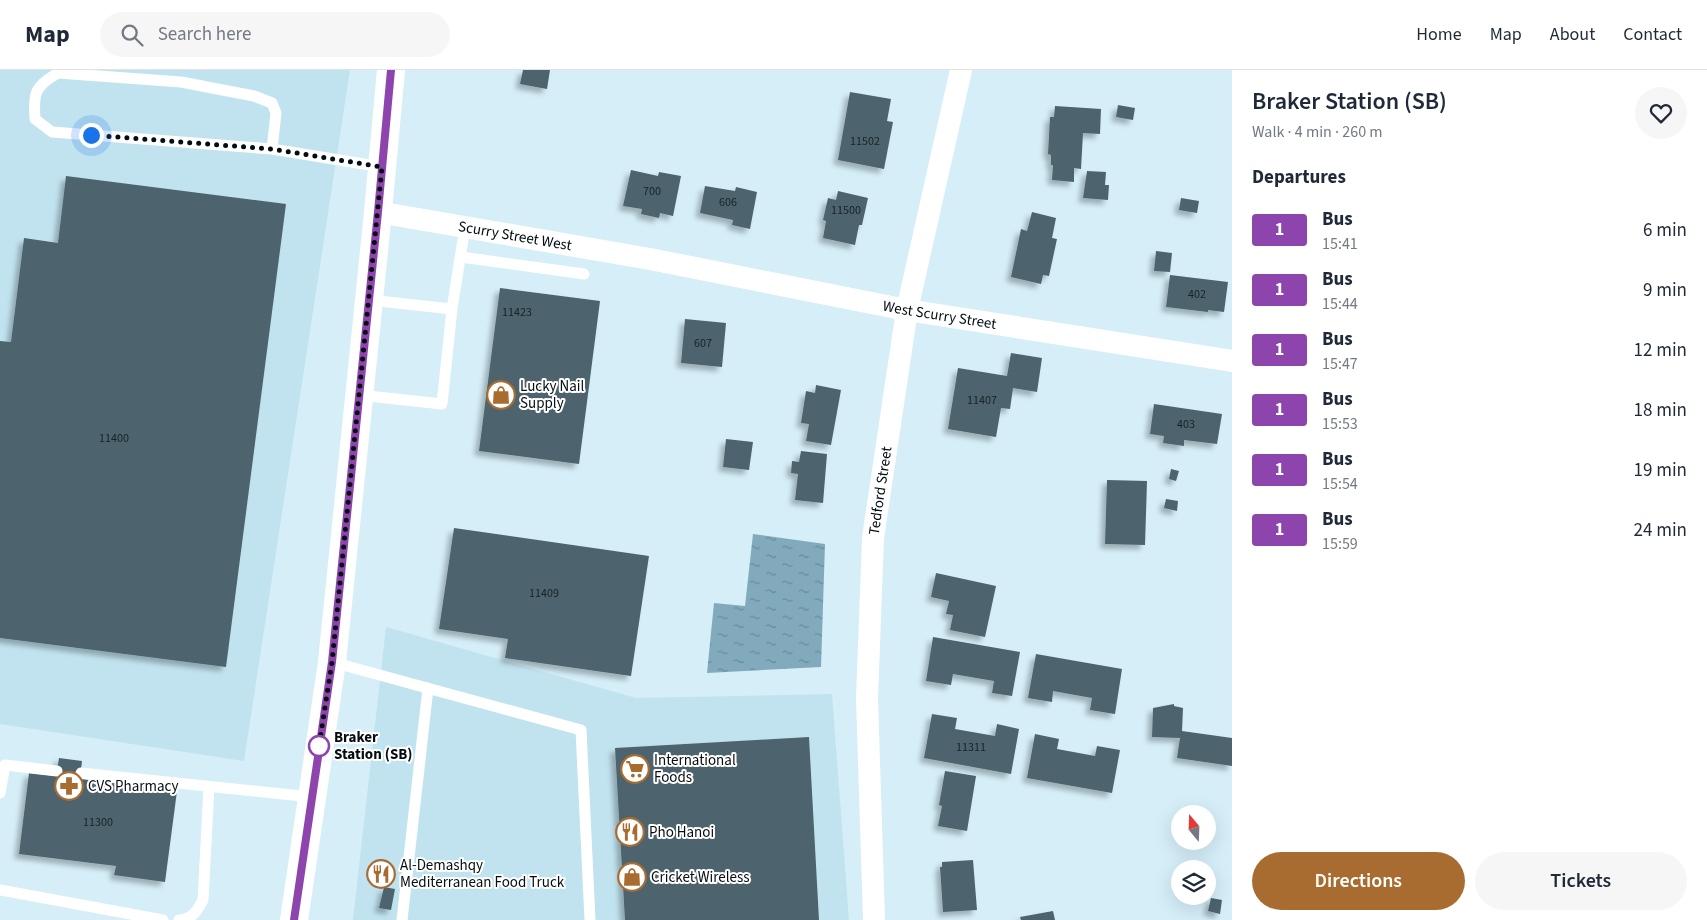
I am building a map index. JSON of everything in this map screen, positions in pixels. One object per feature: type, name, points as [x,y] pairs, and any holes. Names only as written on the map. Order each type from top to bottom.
[{"type":"main road","points":[[294,920],[332,662],[391,70]]},
{"type":"street","name":"Tedford Street","points":[[874,920],[867,698],[874,538],[907,310],[961,70]]},
{"type":"street","name":"Scurry Street West","points":[[378,212],[650,259]]},
{"type":"street","name":"West Scurry Street","points":[[650,259],[907,310],[1232,361]]},
{"type":"lane","points":[[272,149],[276,113],[272,103],[254,96],[181,82],[58,73],[42,82],[34,100],[34,119],[52,132],[272,149],[382,167]]},
{"type":"lane","points":[[359,395],[442,404],[452,309],[465,227]]},
{"type":"lane","points":[[461,257],[584,274]]},
{"type":"lane","points":[[369,300],[452,309]]},
{"type":"lane","points":[[332,662],[582,730],[590,920]]},
{"type":"lane","points":[[402,920],[428,688]]},
{"type":"lane","points":[[0,793],[5,765],[57,771]]},
{"type":"lane","points":[[81,773],[312,797]]},
{"type":"lane","points":[[180,920],[196,914],[203,900],[209,787]]},
{"type":"lane","points":[[0,890],[163,920]]},
{"type":"shaded area","points":[[0,70],[350,70],[244,761],[0,724]]},
{"type":"shaded area","points":[[386,627],[636,698],[832,694],[849,920],[353,920]]},
{"type":"water","points":[[753,534],[825,544],[821,667],[707,673],[714,603],[745,606]]},
{"type":"building","points":[[523,70],[550,70],[547,89],[520,84]]},
{"type":"building","points":[[850,92],[891,99],[887,121],[893,122],[884,169],[838,160]]},
{"type":"building","points":[[1118,105],[1135,108],[1133,120],[1116,117]]},
{"type":"building","points":[[1055,106],[1101,109],[1100,134],[1083,133],[1081,169],[1074,168],[1074,182],[1052,180],[1053,165],[1051,165],[1051,155],[1048,154],[1050,117],[1054,117]]},
{"type":"building","points":[[631,170],[658,176],[659,172],[681,176],[673,216],[660,213],[659,218],[641,214],[642,209],[623,206]]},
{"type":"building","points":[[1087,171],[1106,172],[1105,185],[1109,185],[1108,200],[1083,198]]},
{"type":"building","points":[[66,176],[286,204],[226,667],[0,638],[0,341],[11,342],[24,238],[58,243]]},
{"type":"building","points":[[705,186],[735,191],[736,187],[757,192],[750,229],[732,225],[733,220],[700,213]]},
{"type":"building","points":[[838,191],[868,198],[855,245],[823,238],[826,221],[823,220],[828,198],[836,200]]},
{"type":"building","points":[[1181,198],[1199,201],[1197,213],[1179,210]]},
{"type":"building","points":[[1032,212],[1056,218],[1052,238],[1057,239],[1049,276],[1043,275],[1041,284],[1011,277],[1021,229],[1027,231]]},
{"type":"building","points":[[1156,251],[1172,253],[1170,272],[1154,271]]},
{"type":"building","points":[[1170,275],[1228,282],[1224,312],[1166,307]]},
{"type":"building","points":[[500,288],[600,301],[579,464],[479,451]]},
{"type":"building","points":[[685,319],[726,323],[722,367],[681,363]]},
{"type":"building","points":[[1011,353],[1042,358],[1037,392],[1013,388],[1010,409],[1001,408],[996,437],[948,429],[958,368],[1007,376]]},
{"type":"building","points":[[816,385],[841,390],[831,445],[806,441],[809,424],[801,423],[806,391],[815,393]]},
{"type":"building","points":[[1154,404],[1222,414],[1217,444],[1184,440],[1184,446],[1163,443],[1164,436],[1150,434]]},
{"type":"building","points":[[726,439],[753,442],[749,470],[723,467]]},
{"type":"building","points":[[801,451],[827,454],[823,503],[795,500],[798,474],[791,473],[792,461],[799,462]]},
{"type":"building","points":[[1171,469],[1179,471],[1176,481],[1169,479]]},
{"type":"building","points":[[1107,480],[1147,481],[1145,545],[1105,544]]},
{"type":"building","points":[[1166,499],[1178,501],[1177,511],[1164,508]]},
{"type":"building","points":[[454,528],[649,556],[631,676],[505,658],[508,639],[439,629]]},
{"type":"building","points":[[936,573],[996,586],[985,637],[950,630],[953,615],[946,614],[949,601],[931,597]]},
{"type":"building","points":[[933,637],[1020,652],[1012,696],[992,693],[994,681],[953,674],[951,685],[926,681]]},
{"type":"building","points":[[1036,654],[1122,669],[1115,714],[1090,710],[1092,698],[1053,691],[1052,702],[1028,698]]},
{"type":"building","points":[[1174,704],[1174,706],[1183,708],[1182,731],[1232,738],[1232,766],[1177,758],[1180,738],[1152,737],[1153,708]]},
{"type":"building","points":[[932,714],[957,718],[955,729],[995,736],[997,724],[1019,729],[1011,774],[924,758]]},
{"type":"building","points":[[1035,734],[1059,739],[1057,749],[1095,756],[1097,746],[1120,750],[1112,793],[1027,778]]},
{"type":"building","points":[[809,737],[819,920],[625,920],[615,748]]},
{"type":"building","name":"CVS Pharmacy","points":[[59,758],[82,761],[80,779],[177,791],[165,882],[114,875],[116,866],[19,854],[29,773],[56,776]]},
{"type":"building","points":[[945,771],[976,776],[967,831],[938,826],[942,806],[939,805]]},
{"type":"building","points":[[973,860],[977,910],[943,912],[940,867],[942,867],[942,862]]},
{"type":"building","points":[[384,887],[395,889],[391,910],[379,908]]},
{"type":"building","points":[[1216,899],[1222,900],[1220,914],[1208,911],[1209,905],[1216,905]]},
{"type":"building","points":[[1053,911],[1055,920],[1021,920],[1020,917]]},
{"type":"bus line","name":"1","points":[[294,920],[332,662],[391,70]]},
{"type":"place","name":"Lucky Nail Supply","points":[[501,395]]},
{"type":"place","name":"Braker Station (SB)","points":[[319,746]]},
{"type":"place","name":"International Foods","points":[[635,769]]},
{"type":"place","name":"CVS Pharmacy","points":[[69,786]]},
{"type":"place","name":"Pho Hanoi","points":[[630,832]]},
{"type":"place","name":"Al-Demashqy Mediterranean Food Truck","points":[[381,874]]},
{"type":"place","name":"Cricket Wireless","points":[[632,877]]},
{"type":"route","points":[[91,135],[272,149],[382,167],[332,662],[319,746]]}]
